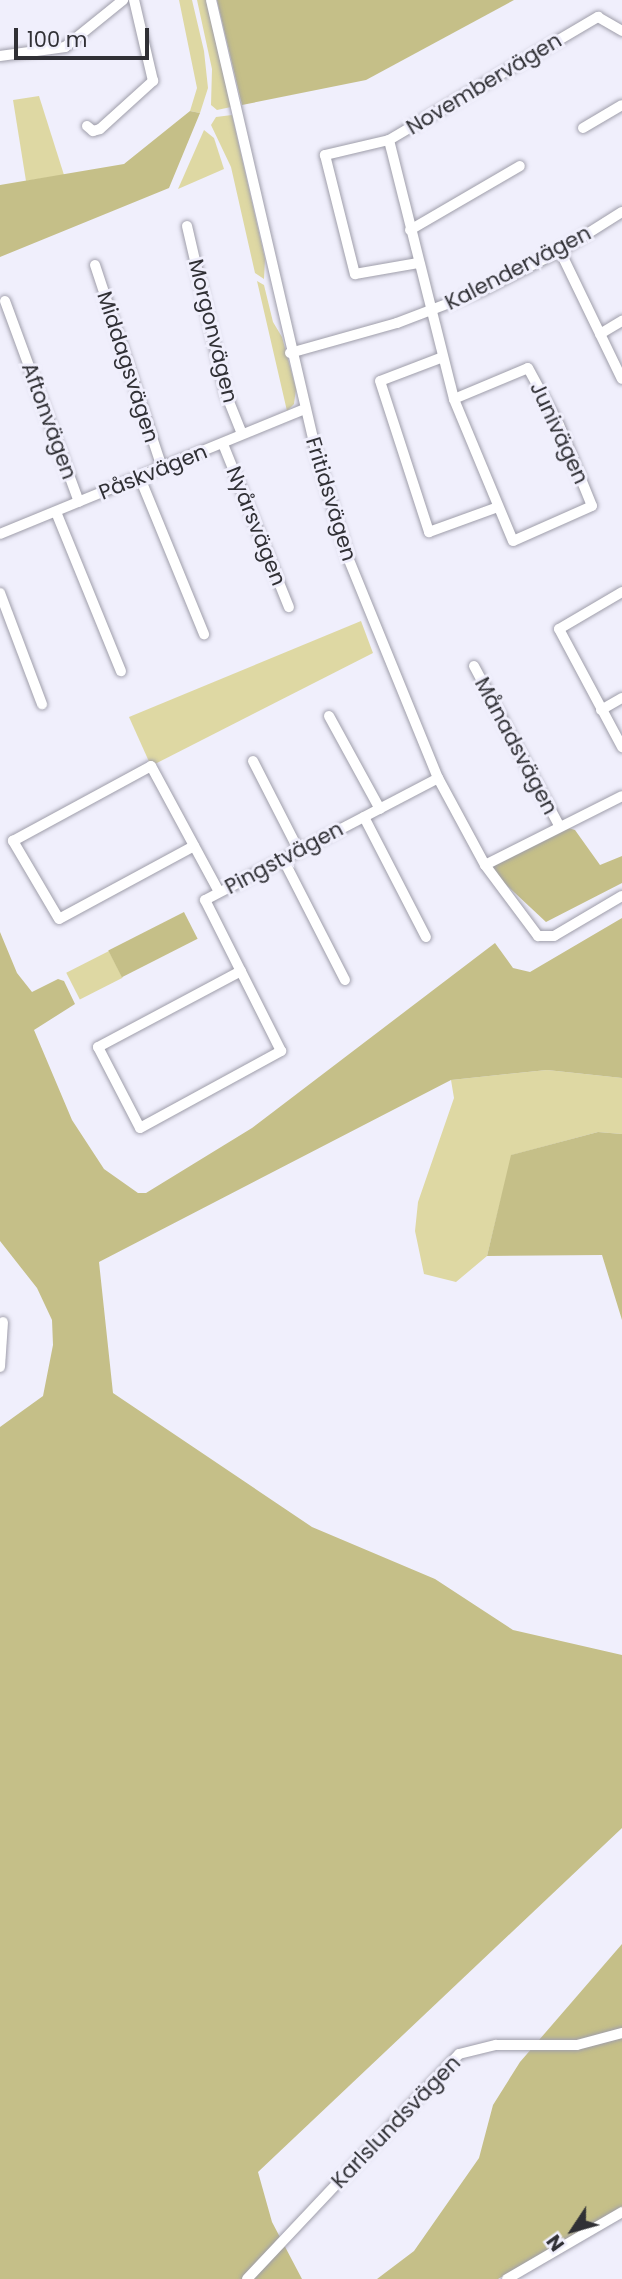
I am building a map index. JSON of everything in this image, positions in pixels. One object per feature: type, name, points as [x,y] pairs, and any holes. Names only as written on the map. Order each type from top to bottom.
[{"type":"street","points":[[0,56],[65,47],[123,0]]},
{"type":"street","points":[[87,126],[93,131],[100,129],[153,80],[134,0]]},
{"type":"street","name":"Fritidsvägen","points":[[211,0],[305,409],[376,631],[438,778],[485,865],[529,929],[546,937],[562,932],[622,895]]},
{"type":"street","name":"Novembervägen","points":[[430,312],[389,140],[598,17],[622,31]]},
{"type":"street","points":[[583,128],[622,105]]},
{"type":"street","points":[[389,140],[325,155],[355,274],[418,263]]},
{"type":"street","points":[[410,230],[520,166]]},
{"type":"street","name":"Kalendervägen","points":[[290,353],[430,312],[560,251],[622,212]]},
{"type":"street","name":"Morgonvägen","points":[[187,226],[226,394],[242,434]]},
{"type":"street","points":[[560,251],[622,379]]},
{"type":"street","name":"Middagsvägen","points":[[95,265],[162,468]]},
{"type":"street","name":"Aftonvägen","points":[[5,301],[79,502]]},
{"type":"street","name":"Junivägen","points":[[430,312],[454,399],[513,541],[592,506],[559,425],[528,368],[454,399]]},
{"type":"street","points":[[600,334],[622,321]]},
{"type":"street","points":[[443,357],[380,381],[429,532],[498,508]]},
{"type":"street","name":"Påskvägen","points":[[0,534],[305,409]]},
{"type":"street","name":"Nyårsvägen","points":[[223,444],[289,607]]},
{"type":"street","points":[[140,478],[204,634]]},
{"type":"street","points":[[56,512],[121,671]]},
{"type":"street","points":[[622,592],[559,629],[622,747]]},
{"type":"street","points":[[0,593],[42,704]]},
{"type":"street","name":"Månadsvägen","points":[[474,666],[559,825]]},
{"type":"street","points":[[601,710],[622,698]]},
{"type":"street","points":[[329,716],[380,809]]},
{"type":"street","points":[[253,761],[299,851]]},
{"type":"street","points":[[194,846],[59,919],[13,841],[151,766],[219,892]]},
{"type":"street","name":"Pingstvägen","points":[[241,971],[98,1047],[140,1128],[281,1051],[241,971],[205,900],[438,778]]},
{"type":"street","points":[[485,865],[559,825],[622,796]]},
{"type":"street","points":[[364,817],[426,937]]},
{"type":"street","points":[[283,859],[345,980]]},
{"type":"street","points":[[0,1367],[3,1322]]},
{"type":"street","name":"Karlslundsvägen","points":[[247,2279],[459,2054],[496,2045],[577,2045],[622,2033]]},
{"type":"street","points":[[507,2279],[622,2212]]},
{"type":"shaded area","points":[[179,0],[192,0],[204,51],[208,88],[200,113],[190,111],[197,88]]},
{"type":"shaded area","points":[[197,0],[206,0],[231,107],[217,110],[211,105],[212,69]]},
{"type":"shaded area","points":[[217,0],[514,0],[366,80],[242,105]]},
{"type":"shaded area","points":[[39,96],[64,175],[26,181],[13,100]]},
{"type":"shaded area","points":[[190,111],[200,113],[169,188],[0,257],[0,185],[124,164]]},
{"type":"shaded area","points":[[232,115],[265,259],[264,279],[255,273],[231,167],[211,125],[216,117]]},
{"type":"shaded area","points":[[204,130],[214,138],[224,169],[178,189]]},
{"type":"shaded area","points":[[257,281],[264,285],[273,322],[282,337],[296,389],[294,404],[287,411]]},
{"type":"shaded area","points":[[361,621],[373,653],[151,766],[129,717]]},
{"type":"shaded area","points":[[559,825],[575,830],[600,865],[622,856],[622,883],[546,922],[485,865]]},
{"type":"shaded area","points":[[184,912],[198,939],[122,977],[108,951]]},
{"type":"shaded area","points":[[622,918],[622,1078],[547,1070],[451,1080],[99,1262],[113,1393],[312,1527],[435,1579],[513,1630],[622,1655],[622,1828],[258,2172],[272,2222],[302,2279],[0,2279],[0,1427],[43,1396],[53,1345],[52,1320],[37,1288],[0,1241],[0,932],[17,973],[32,992],[58,979],[64,981],[75,1004],[34,1030],[72,1120],[104,1169],[138,1193],[146,1193],[252,1128],[495,943],[513,968],[530,972]]},
{"type":"shaded area","points":[[109,951],[123,978],[80,1000],[66,973]]},
{"type":"shaded area","points":[[547,1070],[622,1078],[622,1134],[598,1132],[512,1155],[487,1256],[456,1282],[424,1274],[415,1231],[418,1202],[454,1098],[451,1080]]},
{"type":"shaded area","points":[[598,1132],[622,1134],[622,1320],[602,1255],[487,1256],[511,1155]]},
{"type":"shaded area","points":[[622,1944],[622,2208],[498,2279],[377,2279],[414,2251],[479,2158],[493,2105],[520,2062]]}]
